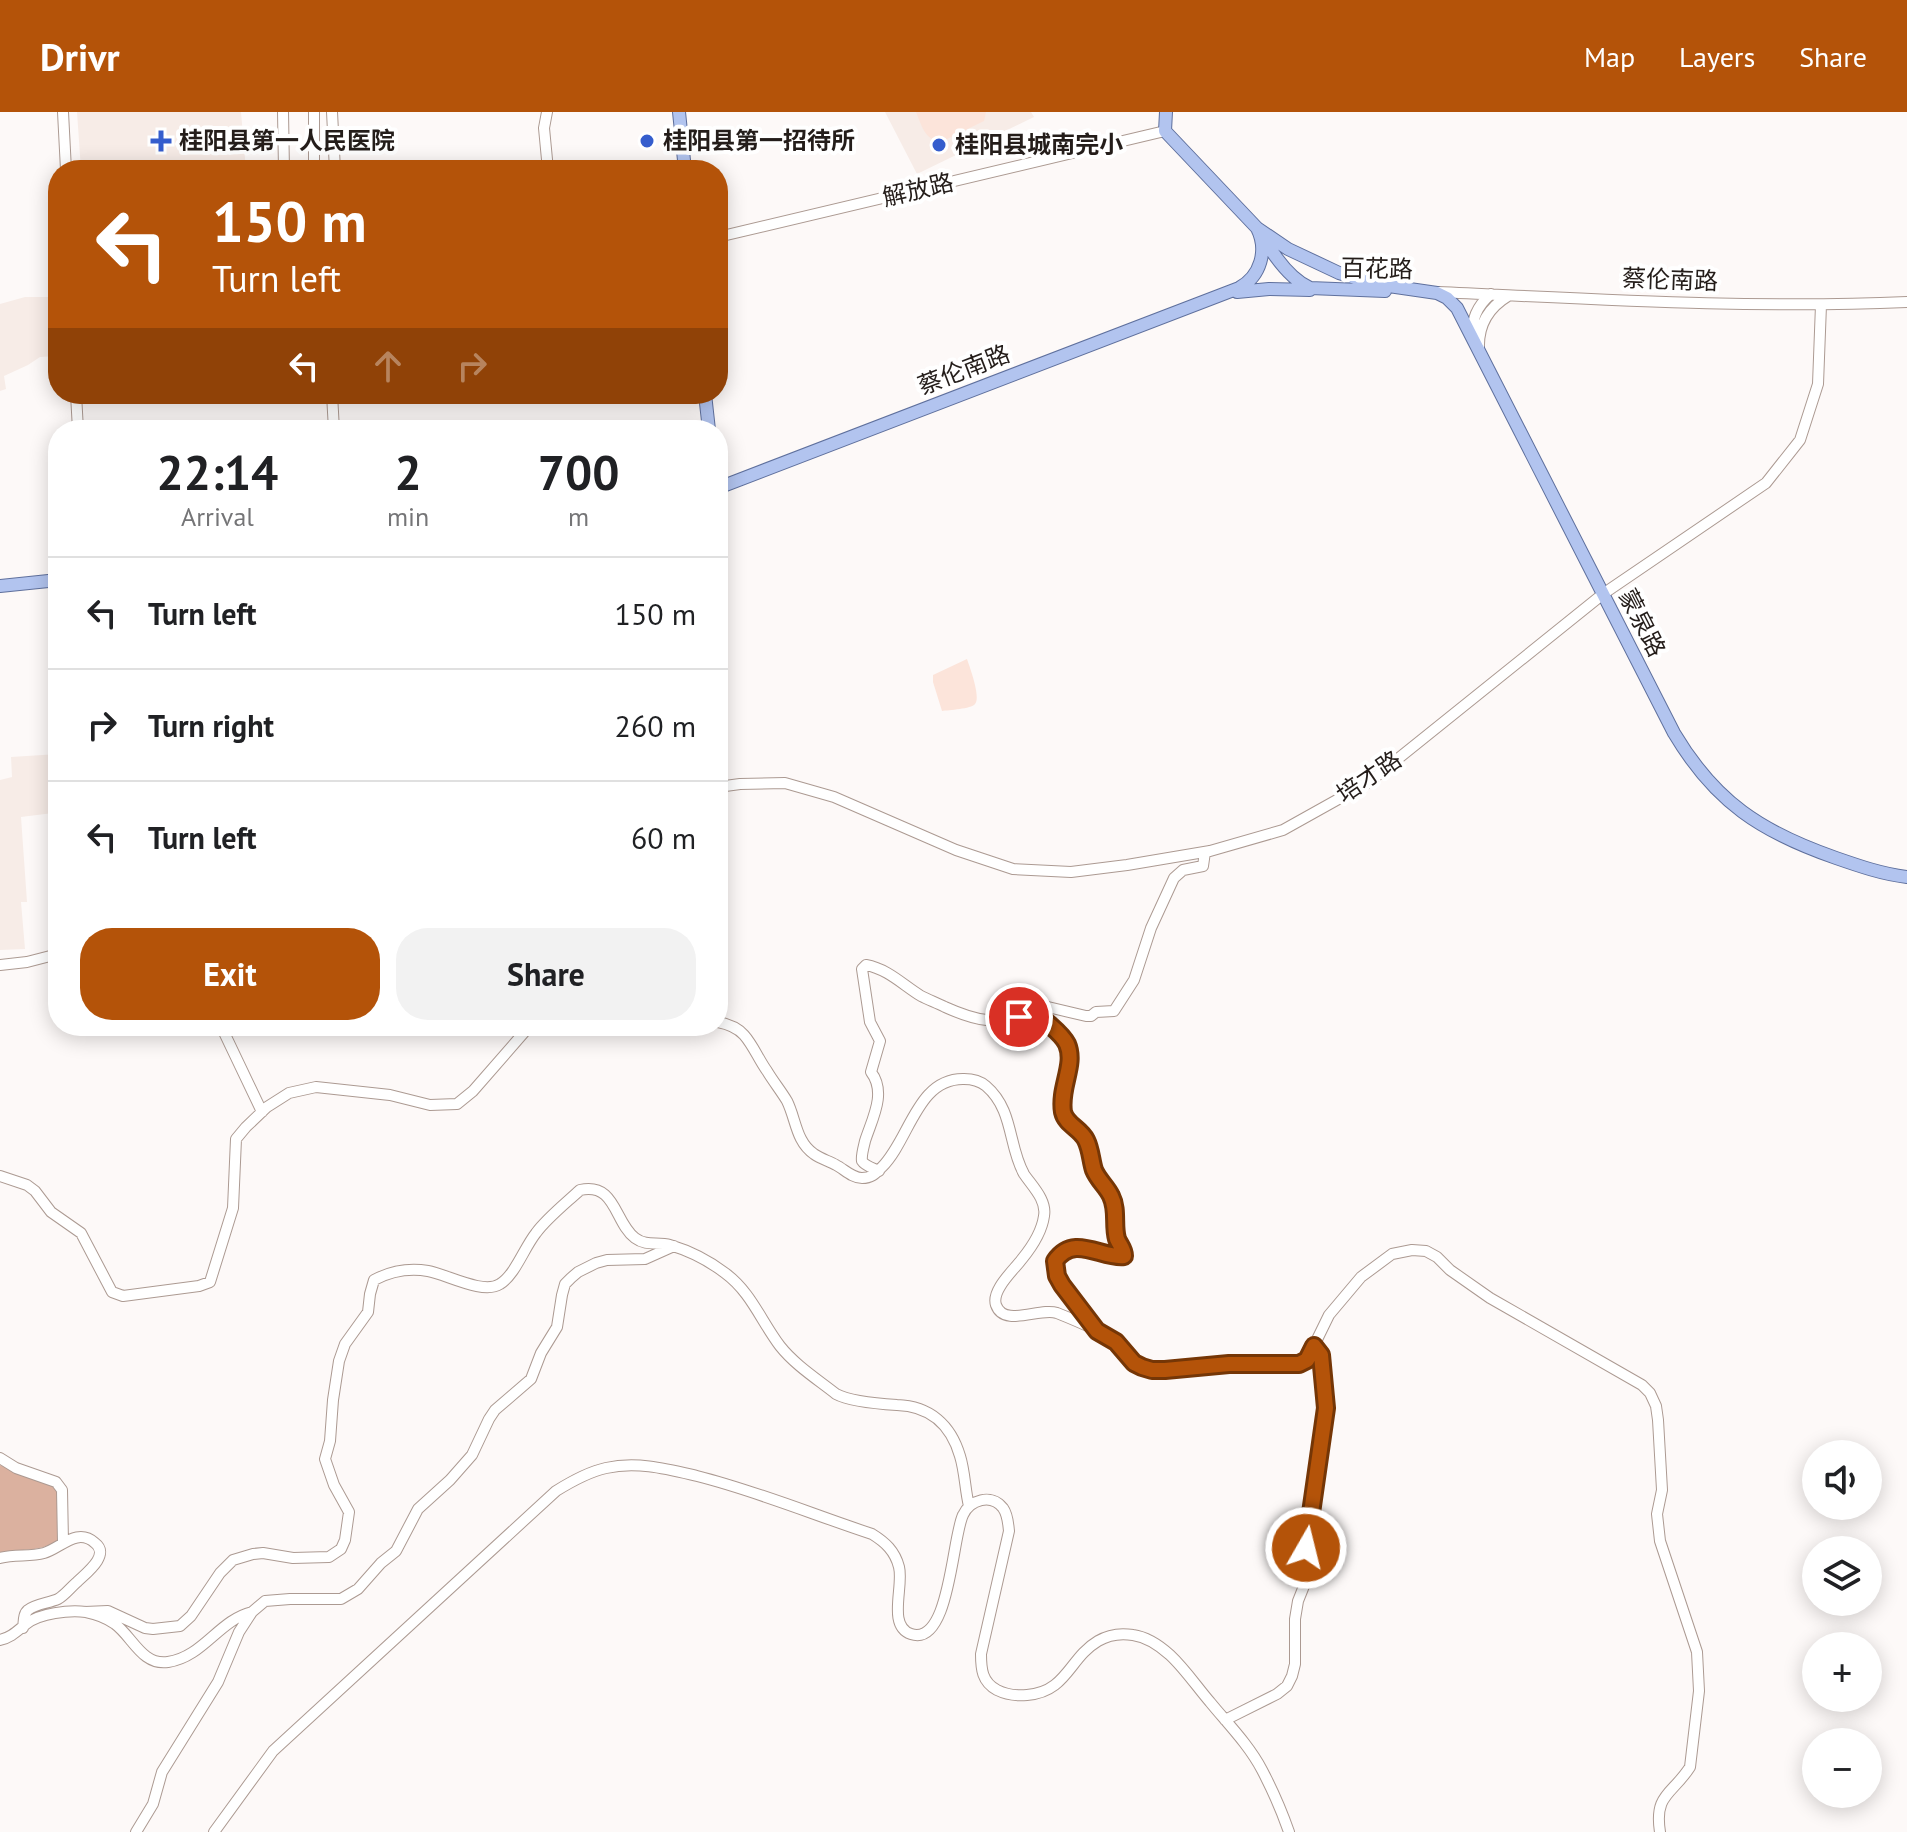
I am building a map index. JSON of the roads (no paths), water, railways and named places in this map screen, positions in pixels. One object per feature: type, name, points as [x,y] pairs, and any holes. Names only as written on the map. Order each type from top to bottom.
[{"type":"main road","points":[[679,112],[684,160]]},
{"type":"main road","points":[[1165,131],[1166,112]]},
{"type":"main road","name":"百花路","points":[[1165,131],[1257,228],[1288,249],[1339,273],[1375,284],[1432,291]]},
{"type":"main road","name":"百花路","points":[[1257,228],[1272,253],[1297,280],[1316,290],[1432,291]]},
{"type":"main road","name":"蔡伦南路","points":[[728,484],[1245,285],[1258,268],[1262,247],[1257,228]]},
{"type":"main road","name":"蔡伦南路","points":[[1225,293],[1258,289],[1316,290]]},
{"type":"main road","name":"蒙泉路","points":[[1432,291],[1452,302],[1678,740],[1704,776],[1755,821],[1799,845],[1867,869],[1907,877]]},
{"type":"main road","points":[[0,586],[48,581]]},
{"type":"street","points":[[63,112],[65,160]]},
{"type":"street","points":[[283,112],[284,160]]},
{"type":"street","points":[[314,112],[314,160]]},
{"type":"street","points":[[332,112],[334,160]]},
{"type":"street","points":[[547,112],[544,128],[547,160]]},
{"type":"street","name":"解放路","points":[[728,235],[1165,131]]},
{"type":"street","name":"蔡伦南路","points":[[1432,291],[1686,303],[1821,305],[1907,302]]},
{"type":"street","points":[[1476,345],[1472,326],[1475,313],[1491,294]]},
{"type":"street","points":[[1476,345],[1485,318],[1493,307],[1509,295]]},
{"type":"street","points":[[1885,303],[1907,311]]},
{"type":"street","name":"培才路","points":[[728,786],[785,783],[834,797],[956,850],[1013,869],[1071,872],[1127,865],[1205,852],[1283,830],[1369,782],[1603,594],[1766,483],[1800,440],[1818,384],[1821,305]]},
{"type":"street","points":[[879,1171],[865,1165],[862,1159],[878,1101],[879,1086],[871,1072],[880,1041],[870,1022],[862,969],[866,965],[899,980],[923,997],[980,1020],[1008,1019],[1042,1006],[1086,1016],[1114,1011],[1134,980],[1154,920],[1174,878],[1183,870],[1203,866],[1205,852]]},
{"type":"street","points":[[0,965],[48,957]]},
{"type":"street","points":[[1030,1012],[1066,1043],[1070,1062],[1062,1094],[1064,1113],[1066,1120],[1087,1141],[1095,1172],[1113,1200],[1118,1241],[1125,1252],[1124,1256],[1119,1257],[1081,1248],[1063,1252],[1055,1261],[1062,1285],[1097,1331]]},
{"type":"street","points":[[728,1024],[744,1035],[786,1101],[802,1142],[812,1153],[861,1178],[875,1175],[891,1158],[919,1105],[929,1093],[943,1083],[956,1079],[973,1079],[986,1086],[1000,1103],[1008,1120],[1023,1172],[1044,1206],[1045,1215],[1031,1247],[999,1287],[996,1305],[1008,1316],[1054,1312],[1116,1342],[1134,1363],[1152,1370],[1229,1364],[1299,1364],[1307,1360],[1329,1315],[1361,1277],[1392,1254],[1426,1251],[1490,1298],[1642,1385],[1656,1406],[1658,1420],[1662,1490],[1657,1514],[1660,1541],[1693,1635],[1699,1670],[1690,1767],[1658,1808],[1660,1832]]},
{"type":"street","points":[[226,1036],[262,1112]]},
{"type":"street","points":[[0,1176],[27,1185],[51,1212],[81,1233],[112,1292],[123,1296],[199,1286],[210,1282],[233,1208],[236,1139],[262,1112],[289,1093],[316,1087],[390,1095],[430,1105],[457,1104],[473,1091],[522,1036]]},
{"type":"street","points":[[0,1640],[14,1635],[31,1621],[62,1613],[108,1611],[145,1628],[180,1626],[233,1560],[263,1553],[293,1558],[329,1557],[341,1549],[349,1512],[334,1485],[325,1459],[330,1441],[339,1361],[345,1344],[368,1312],[374,1280],[398,1271],[425,1270],[464,1283],[498,1286],[535,1234],[580,1190],[587,1189],[604,1193],[628,1232],[640,1241],[654,1245],[666,1243],[689,1251],[739,1285],[781,1347],[842,1398],[914,1406],[938,1419],[960,1454],[969,1506]]},
{"type":"street","points":[[136,1832],[153,1804],[162,1772],[218,1682],[239,1632],[252,1612],[265,1601],[341,1599],[358,1589],[396,1551],[418,1509],[472,1455],[495,1410],[531,1379],[541,1353],[557,1327],[565,1284],[578,1272],[596,1263],[645,1259],[674,1246]]},
{"type":"street","points":[[1225,1720],[1287,1686],[1295,1664],[1295,1619],[1306,1581],[1307,1540],[1326,1408],[1321,1355],[1314,1346]]},
{"type":"street","points":[[0,1458],[16,1468],[56,1482],[62,1490],[63,1542]]},
{"type":"street","points":[[214,1832],[266,1760],[289,1736],[541,1503],[587,1474],[627,1466],[664,1469],[738,1487],[872,1534],[885,1542],[899,1565],[898,1620],[911,1634],[921,1635],[931,1631],[937,1623],[964,1512],[981,1499],[1001,1505],[1008,1517],[1009,1531],[981,1654],[986,1682],[1009,1695],[1036,1694],[1058,1683],[1085,1651],[1102,1639],[1136,1635],[1171,1656],[1252,1753],[1289,1832]]},
{"type":"street","points":[[0,1558],[45,1553],[73,1538],[93,1540],[99,1546],[100,1555],[96,1564],[62,1597],[28,1610],[23,1628]]},
{"type":"street","points":[[85,1612],[115,1624],[142,1653],[159,1663],[193,1653],[242,1614],[252,1612]]},
{"type":"place","name":"桂阳县第一人民医院","points":[[161,141]]},
{"type":"place","name":"桂阳县第一招待所","points":[[647,141]]},
{"type":"place","name":"桂阳县城南完小","points":[[939,145]]}]
